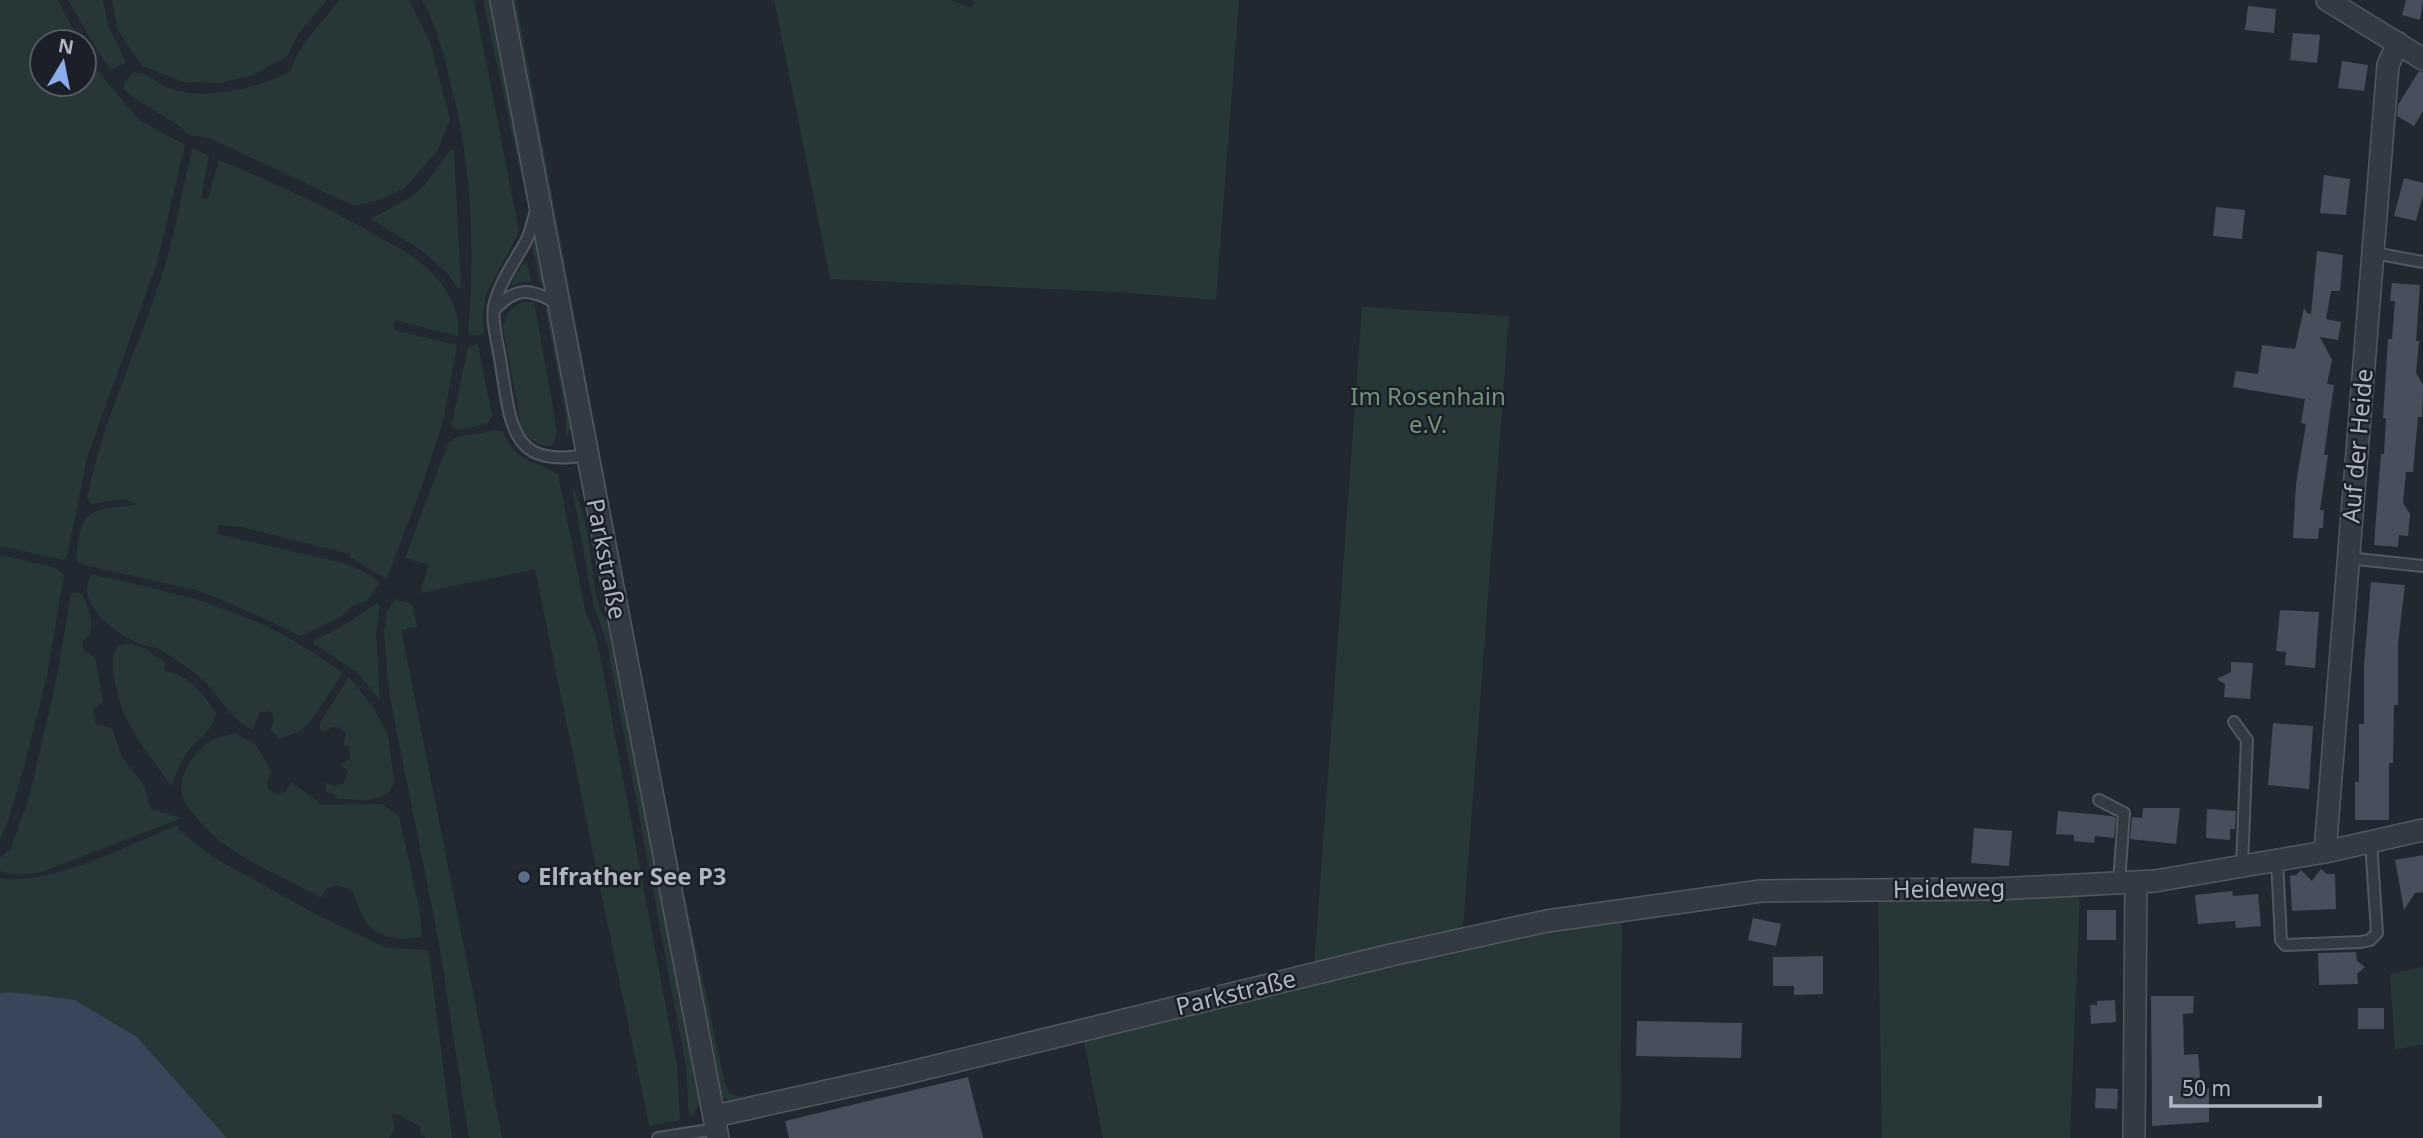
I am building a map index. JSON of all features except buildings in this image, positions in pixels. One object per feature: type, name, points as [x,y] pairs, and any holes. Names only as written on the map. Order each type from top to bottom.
[{"type":"street","name":"Parkstraße","points":[[500,0],[716,1128],[899,1075],[1391,955],[1547,921],[1761,891]]},
{"type":"street","points":[[2327,0],[2423,59]]},
{"type":"street","name":"Auf der Heide","points":[[2325,852],[2388,65],[2398,43]]},
{"type":"street","name":"Heideweg","points":[[1761,891],[1996,889],[2155,881],[2325,852],[2423,830]]},
{"type":"street","points":[[2127,883],[2134,1138]]},
{"type":"lane","points":[[539,201],[527,240],[499,288],[493,311],[510,423],[519,442],[538,454],[554,459],[586,455]]},
{"type":"lane","points":[[2374,253],[2423,262]]},
{"type":"lane","points":[[493,311],[507,297],[523,291],[537,293],[558,303]]},
{"type":"lane","points":[[2348,558],[2423,566]]},
{"type":"lane","points":[[2234,722],[2247,740],[2242,866]]},
{"type":"lane","points":[[2099,800],[2124,813],[2127,883]]},
{"type":"lane","points":[[2277,860],[2281,940],[2285,945],[2361,942],[2370,940],[2376,933],[2371,842]]},
{"type":"lane","points":[[658,1138],[716,1128]]},
{"type":"green space","points":[[0,0],[58,0],[73,28],[28,28],[28,98],[98,98],[98,71],[138,119],[185,145],[157,263],[87,458],[67,556],[64,560],[0,546]]},
{"type":"green space","points":[[68,0],[103,0],[108,26],[126,62],[111,70],[98,51],[98,28],[84,28]]},
{"type":"green space","points":[[112,0],[327,0],[299,33],[287,57],[253,75],[220,83],[184,82],[142,66],[117,29]]},
{"type":"green space","points":[[339,0],[409,0],[430,42],[450,119],[438,150],[405,188],[382,199],[354,206],[209,138],[189,135],[124,89],[125,82],[134,72],[169,88],[199,94],[247,88],[277,78],[290,72],[305,42]]},
{"type":"green space","points":[[422,0],[474,0],[519,232],[486,294],[484,334],[472,336],[468,333],[472,268],[467,172],[449,76],[431,18]]},
{"type":"green space","points":[[483,0],[493,0],[527,187],[527,203]]},
{"type":"green space","points":[[508,0],[516,0],[663,793],[725,1084],[730,1093],[748,1099],[740,1102],[729,1101],[719,1095]]},
{"type":"green space","points":[[774,0],[951,0],[972,8],[973,0],[1239,0],[1216,300],[1117,292],[830,279]]},
{"type":"green space","points":[[194,148],[209,156],[201,198],[208,199],[219,160],[278,186],[355,224],[417,260],[433,273],[451,300],[456,314],[458,336],[395,320],[393,330],[457,345],[443,422],[387,578],[350,557],[350,554],[241,527],[219,525],[217,534],[343,563],[380,582],[367,601],[352,606],[342,616],[301,636],[196,590],[84,565],[78,562],[76,556],[81,528],[88,516],[103,509],[137,504],[122,499],[91,504],[87,499],[111,414],[162,275]]},
{"type":"green space","points":[[451,149],[454,151],[461,287],[458,289],[448,274],[421,250],[371,219],[409,198],[425,185]]},
{"type":"green space","points":[[537,237],[548,287],[540,284],[532,246]]},
{"type":"green space","points":[[526,260],[532,283],[526,281],[511,286],[510,284]]},
{"type":"green space","points":[[523,302],[534,302],[557,432],[552,446],[533,441],[521,426],[503,327],[510,312]]},
{"type":"green space","points":[[545,306],[554,318],[573,423],[566,438],[566,416]]},
{"type":"green space","name":"Im Rosenhain e.V.","points":[[1362,307],[1509,316],[1463,930],[1314,967]]},
{"type":"green space","points":[[478,344],[492,416],[488,423],[459,430],[453,427],[452,423],[468,347]]},
{"type":"green space","points":[[496,430],[503,432],[519,455],[558,474],[585,610],[600,655],[677,1066],[680,1120],[649,1126],[535,569],[420,593],[429,565],[405,558],[448,443],[458,437]]},
{"type":"green space","points":[[572,487],[583,512],[599,605],[613,635],[701,1102],[692,1116],[689,1115],[686,1067],[607,643],[593,603]]},
{"type":"green space","points":[[0,555],[56,568],[64,575],[47,676],[22,775],[0,840]]},
{"type":"green space","points":[[90,576],[189,598],[258,622],[308,649],[343,673],[302,730],[280,739],[271,730],[274,717],[270,711],[260,712],[253,730],[232,714],[206,683],[189,668],[156,647],[146,646],[125,636],[104,621],[96,612],[87,593]]},
{"type":"green space","points":[[71,593],[82,594],[92,625],[83,641],[83,649],[95,658],[103,702],[93,709],[96,724],[112,728],[122,757],[144,786],[151,809],[182,818],[42,872],[5,873],[0,871],[0,858],[11,848],[29,798],[57,677]]},
{"type":"green space","points":[[395,599],[412,604],[417,626],[401,630],[502,1138],[469,1138],[439,943],[389,693],[384,631],[387,612]]},
{"type":"green space","points":[[377,603],[380,606],[376,633],[380,700],[357,672],[313,641],[341,627]]},
{"type":"green space","points":[[131,644],[144,648],[165,662],[164,671],[188,681],[201,692],[216,713],[208,730],[184,758],[171,786],[135,735],[119,700],[113,656],[119,646]]},
{"type":"green space","points":[[349,677],[373,707],[388,735],[394,783],[388,794],[368,800],[338,799],[334,794],[326,792],[326,782],[335,786],[343,784],[348,771],[340,764],[350,759],[349,747],[343,745],[346,733],[341,728],[332,727],[326,731],[320,729],[320,723]]},
{"type":"green space","points":[[236,734],[256,745],[272,773],[267,782],[273,792],[286,792],[291,782],[322,805],[382,804],[399,816],[419,908],[422,935],[402,939],[380,934],[366,923],[352,890],[337,885],[326,889],[321,898],[229,848],[203,825],[183,798],[181,783],[184,774],[193,757],[203,747],[214,739]]},
{"type":"green space","points":[[177,825],[179,830],[213,857],[317,915],[387,948],[429,952],[452,1138],[426,1138],[420,1133],[421,1127],[398,1114],[392,1115],[395,1128],[389,1138],[227,1138],[137,1037],[75,1000],[0,993],[0,878],[20,879],[65,870]]},
{"type":"green space","points":[[2080,892],[2070,1138],[1882,1138],[1878,901]]},
{"type":"green space","points":[[1622,917],[1620,1138],[1103,1138],[1083,1036],[1542,929]]},
{"type":"green space","points":[[2423,967],[2423,1044],[2395,1050],[2390,974]]},
{"type":"water","points":[[0,993],[75,1000],[137,1037],[227,1138],[0,1138]]},
{"type":"place","name":"Elfrather See P3","points":[[524,877]]}]
